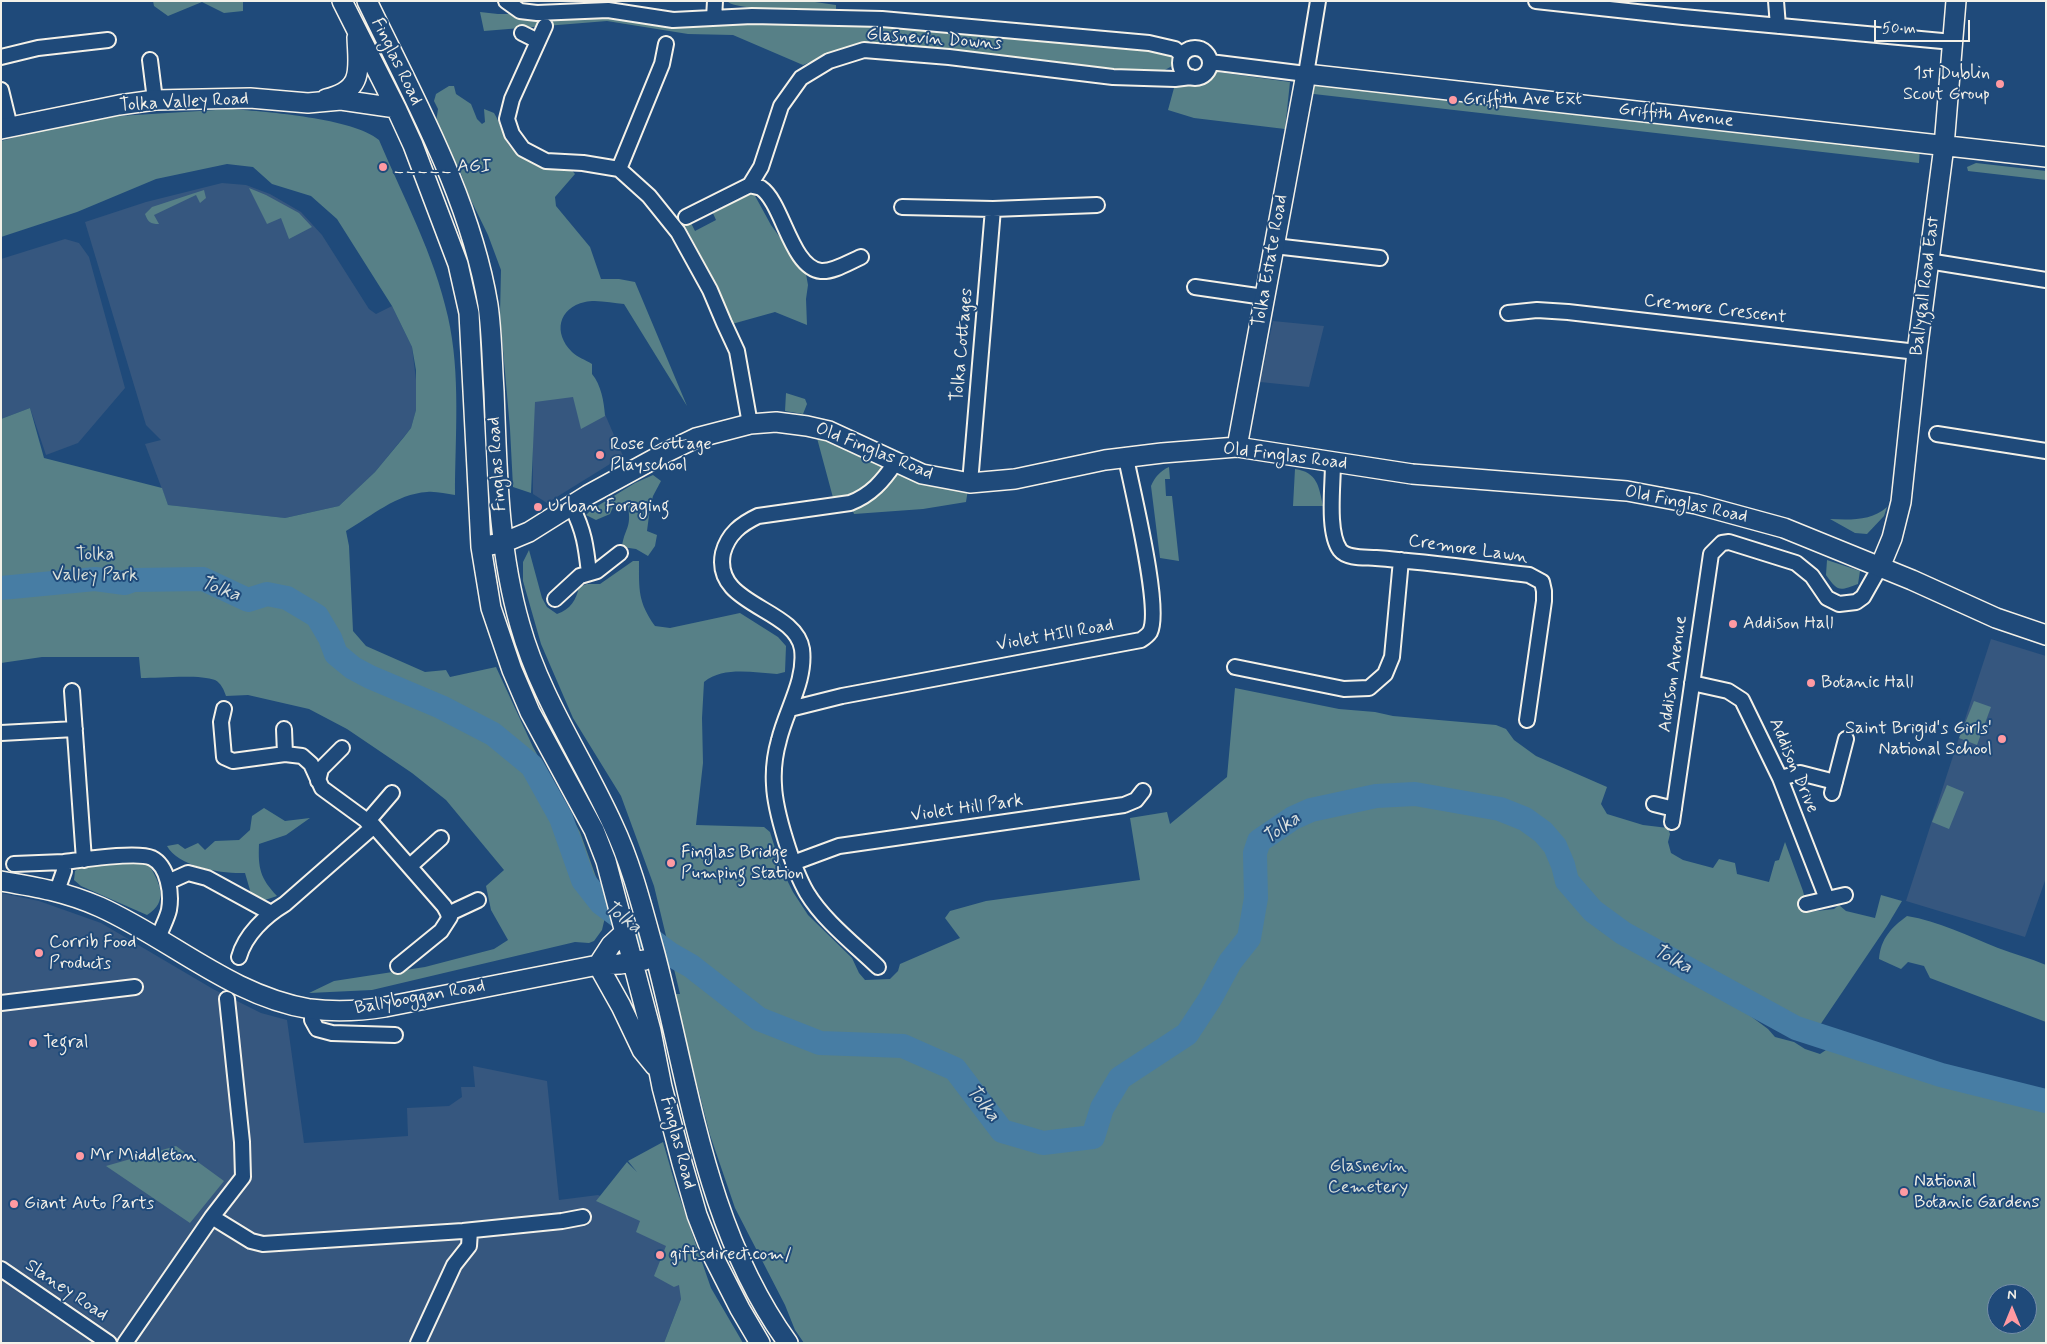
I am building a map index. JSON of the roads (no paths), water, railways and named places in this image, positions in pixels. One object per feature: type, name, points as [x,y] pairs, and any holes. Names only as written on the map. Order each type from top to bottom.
[{"type":"main road","name":"Finglas Road","points":[[342,1],[396,108],[416,153],[458,264],[469,313],[481,547],[491,608],[512,670],[530,712],[594,830],[606,861],[633,962],[682,1163],[697,1215],[713,1256],[760,1343]]},
{"type":"main road","name":"Finglas Road","points":[[367,1],[414,97],[461,202],[475,249],[488,306],[498,489],[511,590],[520,626],[536,673],[559,722],[614,826],[634,880],[656,957],[686,1094],[706,1166],[725,1224],[750,1280],[788,1343]]},
{"type":"main road","name":"Ballygall Road East","points":[[1880,567],[1892,538],[1901,502],[1917,352],[1944,146],[1956,1]]},
{"type":"main road","points":[[308,103],[338,96],[356,80],[359,73],[357,31]]},
{"type":"main road","name":"Griffith Avenue","points":[[1306,74],[2046,157]]},
{"type":"main road","name":"Tolka Estate Road","points":[[1237,447],[1306,74]]},
{"type":"main road","points":[[396,108],[414,97]]},
{"type":"main road","name":"Tolka Valley Road","points":[[6,128],[119,105],[155,100],[250,98],[308,103],[341,100],[396,108]]},
{"type":"main road","name":"Old Finglas Road","points":[[481,547],[505,542],[529,532],[588,496],[672,449],[696,438],[750,424],[776,422],[821,429],[853,441],[895,463],[922,474],[970,483],[1014,479],[1126,458],[1198,449],[1237,447],[1412,474],[1627,491],[1696,504],[1784,528],[1880,567],[1996,618],[2046,635]]},
{"type":"main road","name":"Ballyboggan Road","points":[[1,881],[57,891],[99,907],[158,938],[198,964],[240,986],[257,994],[312,1009],[341,1011],[386,1007],[598,965],[633,962],[656,957]]},
{"type":"main road","points":[[625,932],[611,945],[598,965],[621,1006],[642,1050],[660,1072]]},
{"type":"street","points":[[506,1],[520,11],[537,13],[608,10],[630,7],[673,20],[752,16],[882,19],[1150,43],[1175,49],[1181,60],[1184,73],[1191,77],[1204,75],[1207,72],[1210,62],[1207,54],[1199,49],[1190,49],[1181,60],[1160,79]]},
{"type":"street","points":[[714,18],[715,1]]},
{"type":"street","points":[[1210,62],[1306,74],[1318,1]]},
{"type":"street","points":[[1536,1],[1953,42]]},
{"type":"street","points":[[1776,1],[1778,26]]},
{"type":"street","points":[[545,26],[512,99],[507,119],[512,134],[523,149],[546,161],[584,163],[619,169],[649,196],[678,232],[710,290],[737,351],[750,424]]},
{"type":"street","points":[[522,33],[538,42]]},
{"type":"street","points":[[1,57],[38,48],[108,40]]},
{"type":"street","points":[[619,169],[662,64],[666,44]]},
{"type":"street","name":"Glasnevin Downs","points":[[750,185],[761,167],[781,106],[801,78],[829,61],[864,50],[949,56],[1112,77],[1160,79],[1191,77]]},
{"type":"street","points":[[150,60],[155,100]]},
{"type":"street","points":[[1,90],[6,128]]},
{"type":"street","points":[[686,217],[750,185],[761,188],[770,200],[801,258],[819,271],[831,270],[861,257]]},
{"type":"street","points":[[902,207],[993,209],[1097,205]]},
{"type":"street","name":"Tolka Cottages","points":[[970,483],[993,209]]},
{"type":"street","points":[[1274,246],[1380,258]]},
{"type":"street","points":[[1928,261],[2046,280]]},
{"type":"street","points":[[1195,286],[1264,297]]},
{"type":"street","name":"Cremore Crescent","points":[[1508,313],[1537,310],[1568,312],[1917,352]]},
{"type":"street","points":[[1937,434],[2046,451]]},
{"type":"street","name":"Violet HIll Road","points":[[790,708],[842,696],[1141,640],[1150,633],[1153,598],[1126,458]]},
{"type":"street","points":[[878,967],[823,912],[808,894],[794,863],[776,802],[774,784],[775,755],[781,731],[802,670],[802,647],[794,630],[740,595],[726,578],[722,561],[725,545],[733,531],[746,521],[758,516],[850,503],[863,498],[880,484],[895,463]]},
{"type":"street","name":"Cremore Lawn","points":[[1333,463],[1332,516],[1335,542],[1342,552],[1351,556],[1529,575],[1542,582],[1544,602],[1528,720]]},
{"type":"street","points":[[572,507],[581,526],[585,541],[589,572]]},
{"type":"street","name":"Addison Avenue","points":[[1654,804],[1673,815],[1711,554],[1722,543],[1729,542],[1796,563],[1812,576],[1827,598],[1840,604],[1856,602],[1863,597],[1880,567]]},
{"type":"street","points":[[555,599],[580,576],[597,571],[620,553]]},
{"type":"street","points":[[1236,667],[1344,689],[1369,688],[1385,674],[1392,657],[1401,560]]},
{"type":"street","name":"Addison Drive","points":[[1692,683],[1728,691],[1742,700],[1780,778],[1827,899]]},
{"type":"street","points":[[72,691],[84,860]]},
{"type":"street","points":[[224,709],[221,722],[224,757],[233,761],[285,754],[302,756],[310,764],[322,788],[370,824],[410,866],[444,906],[450,917],[441,931],[398,966]]},
{"type":"street","points":[[1,733],[75,729]]},
{"type":"street","points":[[284,729],[285,754]]},
{"type":"street","points":[[1780,778],[1800,773],[1834,787],[1846,739]]},
{"type":"street","points":[[318,781],[321,770],[342,748]]},
{"type":"street","name":"Violet Hill Park","points":[[794,863],[839,846],[1124,805],[1136,800],[1143,791]]},
{"type":"street","points":[[239,957],[242,944],[271,913],[285,904],[370,824],[392,793]]},
{"type":"street","points":[[410,866],[440,838]]},
{"type":"street","points":[[14,864],[64,862],[128,856],[151,857],[162,865],[168,882],[169,909],[158,938]]},
{"type":"street","points":[[57,891],[64,871],[64,862]]},
{"type":"street","points":[[168,882],[188,873],[207,878],[271,913]]},
{"type":"street","points":[[1806,904],[1845,894]]},
{"type":"street","points":[[448,914],[478,900]]},
{"type":"street","points":[[1,1002],[135,987]]},
{"type":"street","points":[[125,1343],[212,1217],[243,1177],[242,1142],[227,1000]]},
{"type":"street","points":[[312,1009],[312,1020],[317,1029],[332,1032],[395,1035]]},
{"type":"street","points":[[212,1217],[251,1241],[263,1244],[470,1231],[583,1217]]},
{"type":"street","points":[[418,1343],[454,1265],[469,1246],[470,1231]]},
{"type":"street","name":"Slaney Road","points":[[1,1270],[109,1343]]},
{"type":"waterway","name":"Tolka","points":[[1,588],[95,579],[125,583],[133,580],[203,579],[248,600],[267,594],[287,598],[317,616],[330,638],[336,654],[353,668],[441,707],[493,734],[532,766],[561,818],[583,880],[601,903],[670,954],[691,966],[759,1019],[820,1043],[903,1046],[955,1069],[1002,1131],[1043,1143],[1093,1137],[1102,1108],[1120,1078],[1187,1034],[1210,999],[1230,962],[1249,938],[1256,898],[1255,853],[1259,841],[1293,818],[1311,810],[1376,796],[1415,794],[1500,809],[1525,819],[1543,832],[1555,846],[1567,881],[1593,911],[1623,933],[1796,1028],[1941,1075],[2046,1101]]},
{"type":"place","name":"1st Dublin Scout Group","points":[[2000,84]]},
{"type":"place","name":"Griffith Ave Ext","points":[[1453,100]]},
{"type":"place","name":"_____ AGI","points":[[383,167]]},
{"type":"place","name":"Rose Cottage Playschool","points":[[600,455]]},
{"type":"place","name":"Urban Foraging","points":[[538,507]]},
{"type":"place","name":"Addison Hall","points":[[1733,624]]},
{"type":"place","name":"Botanic Hall","points":[[1811,683]]},
{"type":"place","name":"Saint Brigid's Girls' National School","points":[[2002,739]]},
{"type":"place","name":"Finglas Bridge Pumping Station","points":[[671,863]]},
{"type":"place","name":"Corrib Food Products","points":[[39,953]]},
{"type":"place","name":"Tegral","points":[[33,1043]]},
{"type":"place","name":"Mr Middleton","points":[[80,1156]]},
{"type":"place","name":"National Botanic Gardens","points":[[1904,1192]]},
{"type":"place","name":"Giant Auto Parts","points":[[14,1204]]},
{"type":"place","name":"giftsdirect.com/","points":[[660,1255]]},
{"type":"park label","name":"Tolka Valley Park","points":[[95,565]]},
{"type":"park label","name":"Glasnevin Cemetery","points":[[1368,1177]]}]
